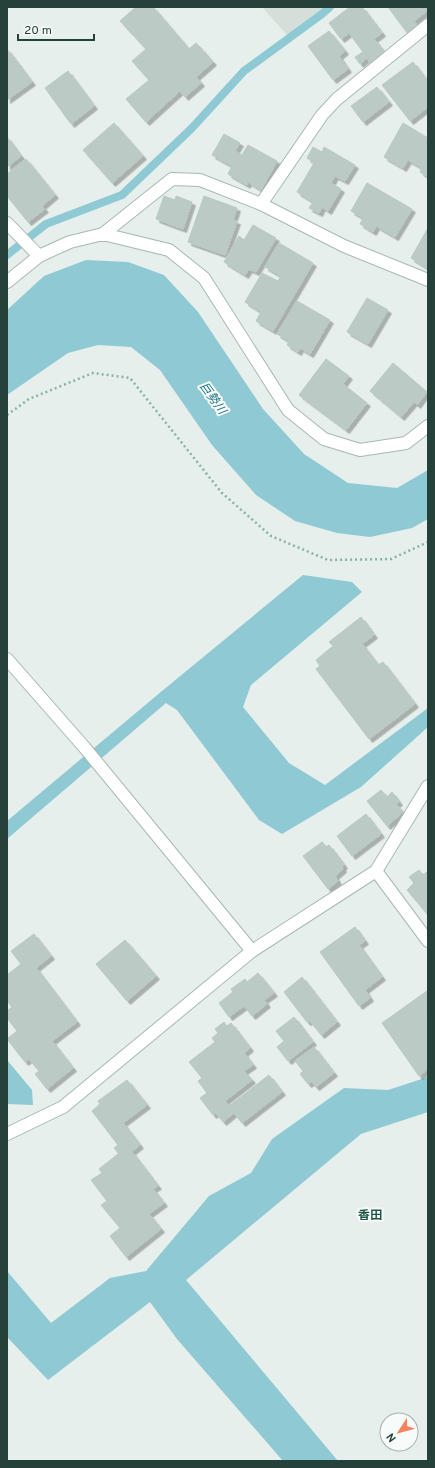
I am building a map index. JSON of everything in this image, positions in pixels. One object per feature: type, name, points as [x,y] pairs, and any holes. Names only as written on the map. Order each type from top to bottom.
[{"type":"street","points":[[261,204],[322,116],[337,99],[428,26]]},
{"type":"street","points":[[7,282],[39,256],[70,242],[103,234],[172,179],[200,180],[261,204],[344,246],[428,280]]},
{"type":"street","points":[[7,223],[39,256]]},
{"type":"street","points":[[103,234],[169,250],[204,278],[288,410],[324,439],[360,450],[406,443],[428,426]]},
{"type":"street","points":[[7,659],[85,748],[252,951]]},
{"type":"street","points":[[7,1134],[62,1106],[252,951],[376,871],[428,786]]},
{"type":"street","points":[[376,871],[428,942]]},
{"type":"path","points":[[7,416],[29,399],[93,373],[130,378],[222,493],[271,536],[328,560],[391,558],[428,542]]},
{"type":"shaded area","points":[[262,7],[330,7],[290,38]]},
{"type":"water","name":"巨勢川","points":[[86,260],[128,262],[164,275],[198,312],[263,409],[304,454],[348,483],[397,488],[428,470],[428,519],[412,528],[370,537],[337,533],[295,521],[256,495],[212,445],[160,370],[131,347],[98,345],[68,353],[7,395],[7,310],[44,276]]},
{"type":"water","points":[[303,575],[352,582],[362,592],[251,685],[243,707],[289,763],[325,785],[428,708],[428,727],[361,787],[282,834],[259,820],[177,710],[166,703],[7,839],[7,821]]},
{"type":"water","points":[[7,1060],[32,1090],[33,1105],[7,1104]]},
{"type":"water","points":[[428,1077],[428,1112],[361,1134],[186,1280],[338,1461],[283,1461],[177,1339],[150,1302],[48,1380],[7,1337],[7,1271],[51,1323],[110,1278],[146,1271],[209,1196],[251,1173],[272,1139],[344,1088],[388,1090]]},
{"type":"building","points":[[136,7],[153,7],[189,49],[196,43],[213,62],[196,77],[201,83],[185,97],[180,91],[146,122],[126,99],[149,80],[132,61],[146,49],[120,21]]},
{"type":"building","points":[[350,7],[362,7],[382,33],[374,39],[385,53],[370,63],[367,58],[360,64],[355,57],[363,52],[349,33],[341,39],[329,23]]},
{"type":"building","points":[[388,7],[428,7],[428,10],[414,21],[418,27],[408,34]]},
{"type":"building","points":[[329,31],[345,51],[339,56],[348,69],[333,80],[308,46]]},
{"type":"building","points":[[7,49],[32,82],[7,100]]},
{"type":"building","points":[[413,62],[428,82],[428,107],[410,121],[382,85]]},
{"type":"building","points":[[68,71],[94,106],[71,124],[45,88]]},
{"type":"building","points":[[377,87],[389,102],[363,122],[351,106]]},
{"type":"building","points":[[114,123],[143,156],[112,183],[83,150]]},
{"type":"building","points":[[403,123],[428,138],[428,177],[420,172],[422,168],[408,160],[403,168],[384,157]]},
{"type":"building","points":[[224,134],[240,143],[235,151],[242,155],[248,145],[277,161],[261,190],[248,182],[247,185],[228,174],[232,166],[212,155]]},
{"type":"building","points":[[7,137],[21,156],[7,167]]},
{"type":"building","points":[[313,147],[322,152],[324,147],[355,165],[345,181],[335,176],[331,183],[341,189],[328,211],[322,207],[319,213],[309,208],[313,202],[297,192],[314,163],[307,158]]},
{"type":"building","points":[[26,159],[55,195],[42,206],[45,209],[28,222],[7,196],[7,174]]},
{"type":"building","points":[[367,183],[412,209],[395,237],[376,226],[373,232],[360,224],[363,218],[351,211]]},
{"type":"building","points":[[164,196],[175,200],[176,196],[192,202],[183,229],[156,219]]},
{"type":"building","points":[[204,196],[237,208],[233,220],[237,221],[225,255],[188,242]]},
{"type":"building","points":[[253,225],[276,238],[256,272],[249,269],[245,275],[224,262],[239,236],[244,240]]},
{"type":"building","points":[[428,228],[428,266],[427,268],[411,258]]},
{"type":"building","points":[[279,243],[313,263],[273,331],[256,321],[261,312],[245,302],[262,273],[278,281],[281,276],[265,267]]},
{"type":"building","points":[[367,298],[388,310],[368,344],[347,332]]},
{"type":"building","points":[[297,301],[330,320],[310,354],[300,348],[298,352],[287,345],[289,341],[277,334]]},
{"type":"building","points":[[326,359],[349,376],[343,384],[367,403],[346,430],[299,395]]},
{"type":"building","points":[[393,363],[427,392],[417,405],[414,402],[401,417],[370,391]]},
{"type":"building","points":[[361,617],[374,635],[362,644],[378,665],[383,662],[415,704],[369,739],[316,669],[320,666],[316,660],[333,646],[329,642]]},
{"type":"building","points":[[381,790],[387,797],[392,792],[399,802],[396,804],[403,812],[387,826],[367,801]]},
{"type":"building","points":[[366,814],[381,834],[352,856],[337,836]]},
{"type":"building","points":[[322,842],[326,847],[329,845],[344,865],[342,867],[343,869],[335,876],[338,881],[328,889],[303,856]]},
{"type":"building","points":[[419,870],[423,875],[428,871],[428,915],[407,890],[414,883],[409,877]]},
{"type":"building","points":[[355,927],[365,941],[359,945],[382,977],[365,990],[370,998],[359,1006],[320,952]]},
{"type":"building","points":[[34,934],[51,956],[36,968],[77,1022],[52,1041],[73,1068],[47,1089],[35,1074],[39,1071],[29,1059],[25,1062],[7,1039],[17,1031],[7,1018],[7,1011],[12,1007],[7,1001],[7,975],[21,964],[11,951]]},
{"type":"building","points":[[125,940],[156,976],[127,1001],[96,964]]},
{"type":"building","points":[[258,973],[274,993],[264,1000],[267,1004],[252,1016],[244,1006],[229,1017],[219,1003],[233,992],[231,989],[245,979],[247,982]]},
{"type":"building","points":[[302,977],[337,1022],[321,1035],[310,1021],[307,1022],[284,992]]},
{"type":"building","points":[[427,991],[428,1069],[419,1076],[382,1023]]},
{"type":"building","points":[[294,1017],[313,1042],[288,1061],[277,1047],[284,1041],[276,1031]]},
{"type":"building","points":[[224,1022],[227,1026],[231,1023],[250,1048],[244,1053],[253,1065],[244,1071],[252,1080],[225,1101],[229,1106],[269,1075],[282,1092],[242,1123],[234,1113],[223,1122],[216,1113],[213,1115],[200,1098],[207,1093],[198,1081],[202,1078],[189,1062],[215,1042],[212,1038],[218,1033],[215,1029]]},
{"type":"building","points":[[314,1047],[334,1073],[316,1087],[311,1082],[308,1084],[300,1074],[303,1071],[295,1061]]},
{"type":"building","points":[[127,1080],[147,1105],[123,1123],[140,1145],[123,1159],[114,1148],[118,1145],[92,1111],[100,1104],[98,1101]]},
{"type":"building","points":[[132,1152],[158,1186],[153,1189],[164,1203],[149,1214],[161,1229],[126,1257],[110,1236],[120,1228],[101,1205],[107,1201],[91,1180],[102,1173],[99,1169],[118,1154],[123,1159]]},
{"type":"waterway","points":[[7,255],[46,224],[122,195],[192,128],[244,71],[330,7]]},
{"type":"district","name":"香田","points":[[370,1215]]}]
